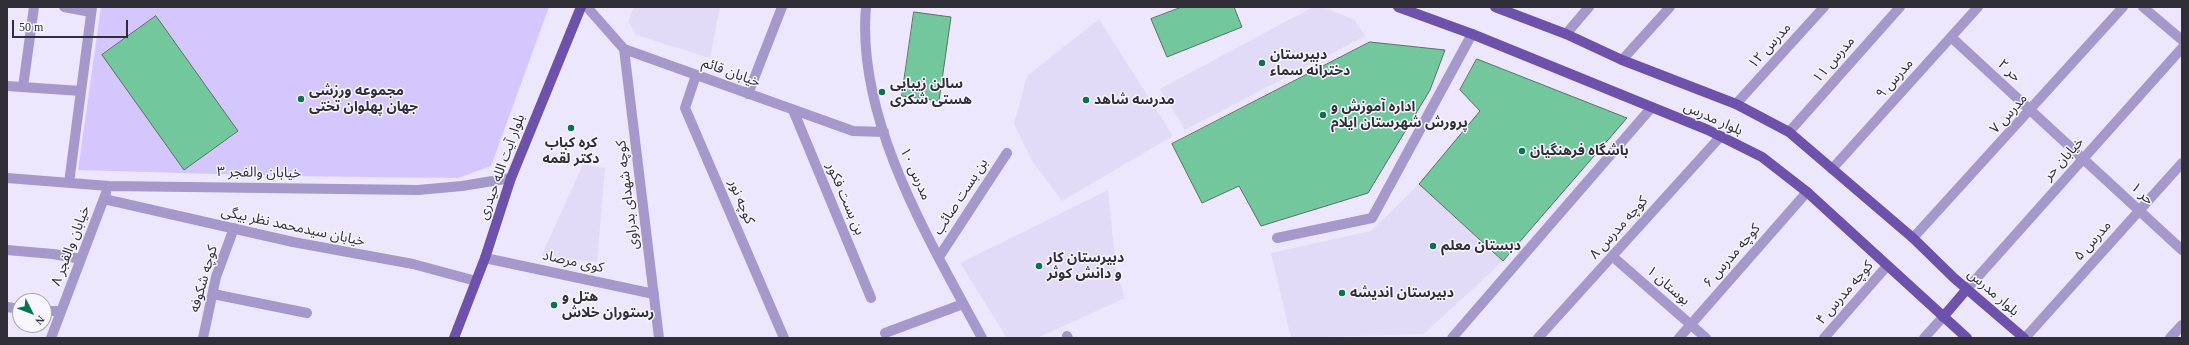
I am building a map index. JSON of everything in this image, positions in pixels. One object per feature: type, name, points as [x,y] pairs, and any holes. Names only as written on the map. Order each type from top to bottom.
[{"type":"main road","name":"بلوار آیت الله حیدری","points":[[454,338],[485,258],[511,178],[581,7]]},
{"type":"main road","name":"بلوار مدرس","points":[[1398,7],[1472,34],[1652,107],[1721,136],[1762,157],[1807,192],[1967,338]]},
{"type":"main road","name":"بلوار مدرس","points":[[1495,7],[1513,10],[1622,60],[1736,104],[1789,132],[1913,238],[1967,289],[2024,338]]},
{"type":"main road","points":[[1943,316],[1967,289]]},
{"type":"street","points":[[23,87],[34,7]]},
{"type":"street","points":[[64,7],[92,9],[69,183]]},
{"type":"street","name":"خیابان قائم","points":[[587,7],[624,49],[853,131],[884,132]]},
{"type":"street","points":[[748,94],[782,7]]},
{"type":"street","name":"مدرس ۱۰","points":[[866,7],[867,60],[890,154],[939,257],[982,338]]},
{"type":"street","points":[[1566,34],[1589,7]]},
{"type":"street","points":[[1622,60],[1670,7]]},
{"type":"street","name":"مدرس ۱۲","points":[[1736,104],[1824,7]]},
{"type":"street","name":"مدرس ۱۱","points":[[1789,132],[1900,7]]},
{"type":"street","name":"مدرس ۹","points":[[1832,169],[1978,7]]},
{"type":"street","name":"مدرس ۷","points":[[1913,238],[2031,110],[2123,7]]},
{"type":"street","points":[[2143,7],[2182,40]]},
{"type":"street","points":[[1277,238],[1372,218],[1472,34]]},
{"type":"street","name":"حر ۲","points":[[1951,37],[2083,159]]},
{"type":"street","name":"خیابان حر","points":[[1967,289],[2182,48]]},
{"type":"street","name":"کوچه شهدای بدراوی","points":[[624,49],[659,338]]},
{"type":"street","name":"کوچه نور","points":[[696,75],[685,108],[705,151],[764,294],[784,338]]},
{"type":"street","points":[[7,86],[81,91]]},
{"type":"street","points":[[1452,338],[1652,107]]},
{"type":"street","name":"بن بست فکور","points":[[793,110],[871,298]]},
{"type":"street","name":"کوچه مدرس ۸","points":[[1538,338],[1721,136]]},
{"type":"street","name":"بن بست صائب","points":[[939,257],[1007,153]]},
{"type":"street","name":"حر ۱","points":[[2083,159],[2182,250]]},
{"type":"street","name":"مدرس ۵","points":[[2024,338],[2182,163]]},
{"type":"street","name":"خیابان والفجر ۳","points":[[7,178],[109,186],[418,190],[462,186],[511,178]]},
{"type":"street","name":"خیابان والفجر ۸","points":[[51,338],[109,186]]},
{"type":"street","name":"کوچه مدرس ۶","points":[[1678,338],[1807,192]]},
{"type":"street","name":"خیابان سیدمحمد نظر بیگی","points":[[104,199],[351,254],[413,264],[476,281]]},
{"type":"street","name":"کوچه شکوفه","points":[[203,338],[216,277],[234,228]]},
{"type":"street","points":[[7,250],[53,254],[81,259]]},
{"type":"street","name":"بوستان ۱","points":[[1612,256],[1706,338]]},
{"type":"street","name":"کوی مرصاد","points":[[485,258],[654,294]]},
{"type":"street","name":"کوچه مدرس ۴","points":[[1824,338],[1887,266]]},
{"type":"street","points":[[213,294],[307,313]]},
{"type":"street","points":[[885,333],[963,304]]},
{"type":"street","points":[[52,311],[61,312]]},
{"type":"street","points":[[1924,338],[1943,316]]},
{"type":"street","points":[[2170,338],[2182,325]]},
{"type":"shaded area","name":"مجموعه ورزشی جهان پهلوان تختی","points":[[101,7],[549,7],[491,166],[458,178],[284,176],[78,170]]},
{"type":"shaded area","points":[[634,7],[720,7],[710,58],[636,35],[628,21]]},
{"type":"shaded area","name":"دبیرستان دخترانه سماء","points":[[1313,7],[1323,7],[1355,20],[1365,36],[1185,130],[1160,89]]},
{"type":"shaded area","name":"مدرسه شاهد","points":[[1099,19],[1173,136],[1062,201],[1032,161],[1014,124],[1027,76]]},
{"type":"shaded area","points":[[583,164],[605,168],[597,262],[541,257]]},
{"type":"shaded area","points":[[1419,184],[1503,261],[1424,334],[1291,338],[1271,253],[1371,231]]},
{"type":"shaded area","name":"دبیرستان کار و دانش کوثر","points":[[1108,190],[1116,269],[1125,298],[1037,338],[1007,338],[960,263]]},
{"type":"building","points":[[1182,7],[1234,7],[1242,27],[1167,57],[1151,19]]},
{"type":"building","points":[[914,12],[951,17],[939,101],[902,96]]},
{"type":"building","points":[[156,16],[238,131],[184,170],[102,55]]},
{"type":"building","name":"اداره آموزش و پرورش شهرستان ایلام","points":[[1370,42],[1445,50],[1430,90],[1368,193],[1261,226],[1239,186],[1202,203],[1172,144]]},
{"type":"building","name":"باشگاه فرهنگیان","points":[[1477,59],[1627,118],[1503,261],[1419,184],[1480,111],[1460,90]]},
{"type":"place","name":"دبیرستان دخترانه سماء","points":[[1262,63]]},
{"type":"place","name":"سالن زیبایی هستی شکری","points":[[882,92]]},
{"type":"place","name":"مجموعه ورزشی جهان پهلوان تختی","points":[[301,99]]},
{"type":"place","name":"مدرسه شاهد","points":[[1086,100]]},
{"type":"place","name":"اداره آموزش و پرورش شهرستان ایلام","points":[[1323,115]]},
{"type":"place","name":"کره کباب دکتر لقمه","points":[[571,128]]},
{"type":"place","name":"باشگاه فرهنگیان","points":[[1522,151]]},
{"type":"place","name":"دبستان معلم","points":[[1433,246]]},
{"type":"place","name":"دبیرستان کار و دانش کوثر","points":[[1039,266]]},
{"type":"place","name":"دبیرستان اندیشه","points":[[1342,293]]},
{"type":"place","name":"هتل و رستوران خلاش","points":[[554,305]]}]
